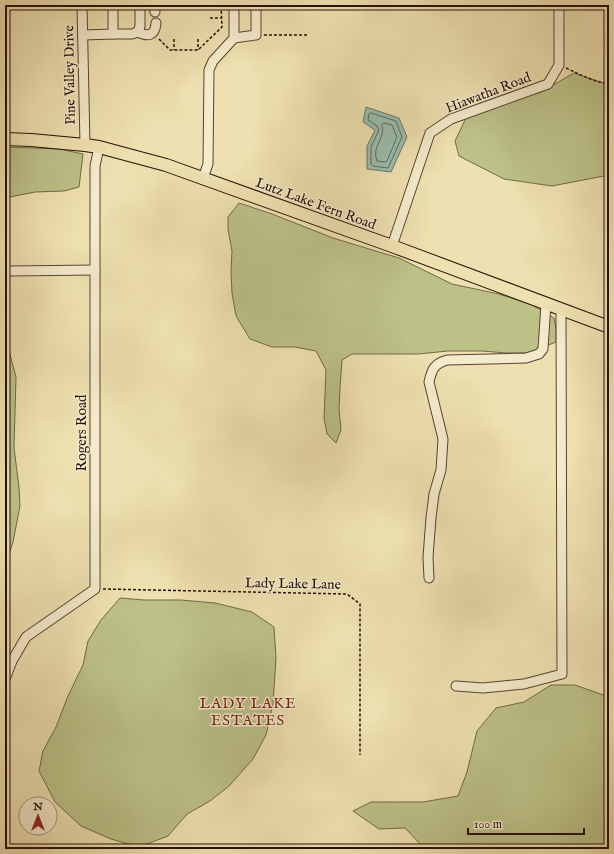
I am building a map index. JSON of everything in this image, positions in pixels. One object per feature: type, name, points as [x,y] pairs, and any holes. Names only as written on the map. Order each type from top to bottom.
[{"type":"main road","name":"Lutz Lake Fern Road","points":[[5,139],[31,140],[99,147],[166,165],[392,246],[609,327]]},
{"type":"street","name":"Pine Valley Drive","points":[[82,5],[85,145]]},
{"type":"street","points":[[113,5],[113,34]]},
{"type":"street","points":[[138,32],[140,26],[140,5]]},
{"type":"street","points":[[234,5],[234,38]]},
{"type":"street","points":[[203,178],[208,164],[209,70],[213,61],[234,38],[256,35],[256,5]]},
{"type":"street","points":[[559,5],[559,65]]},
{"type":"street","points":[[83,35],[132,34],[138,32],[144,35],[150,35],[156,29],[156,23]]},
{"type":"street","name":"Hiawatha Road","points":[[392,246],[430,133],[451,119],[548,84],[559,65]]},
{"type":"street","name":"Rogers Road","points":[[95,589],[94,166],[99,147]]},
{"type":"street","points":[[9,271],[95,270]]},
{"type":"street","points":[[429,578],[428,557],[431,518],[434,494],[441,470],[443,439],[429,382],[431,374],[434,367],[439,362],[447,360],[526,358],[539,354],[543,349],[546,304]]},
{"type":"street","points":[[456,686],[483,688],[524,684],[562,674],[561,310]]},
{"type":"street","points":[[5,679],[12,661],[26,637],[95,589]]},
{"type":"path","points":[[157,36],[170,50],[198,50],[222,27],[221,5]]},
{"type":"path","points":[[210,18],[221,18]]},
{"type":"path","points":[[256,35],[307,35]]},
{"type":"path","points":[[174,39],[174,50]]},
{"type":"path","points":[[198,39],[198,50]]},
{"type":"path","points":[[559,65],[584,77],[609,84]]},
{"type":"path","name":"Lady Lake Lane","points":[[95,589],[347,594],[360,604],[360,755]]},
{"type":"green space","points":[[574,73],[609,85],[609,175],[552,186],[504,179],[459,156],[455,141],[466,118],[535,93],[539,93]]},
{"type":"green space","points":[[5,147],[60,149],[83,154],[79,187],[64,191],[35,192],[5,198]]},
{"type":"green space","points":[[239,203],[272,214],[333,238],[399,258],[452,284],[499,294],[532,305],[554,318],[556,342],[528,353],[448,351],[418,354],[352,354],[342,360],[339,409],[341,430],[336,443],[327,434],[324,418],[326,370],[316,351],[295,347],[272,347],[250,339],[236,316],[232,293],[232,251],[228,229],[228,217]]},
{"type":"green space","points":[[5,326],[7,343],[16,377],[14,448],[20,506],[13,542],[5,566]]},
{"type":"green space","points":[[120,598],[144,600],[181,600],[215,603],[252,612],[274,627],[276,658],[273,704],[266,735],[253,759],[229,786],[210,801],[187,814],[168,836],[139,847],[111,839],[81,826],[58,805],[58,796],[52,796],[39,771],[43,751],[56,727],[68,696],[83,665],[88,641],[101,620]]},
{"type":"green space","points":[[551,685],[575,685],[609,697],[609,846],[607,849],[425,849],[405,828],[379,829],[353,811],[371,802],[423,802],[458,796],[467,772],[477,731],[496,708],[524,702]]},
{"type":"water","points":[[366,107],[399,118],[407,137],[391,172],[367,169],[367,146],[375,130],[363,122]]},
{"type":"district","name":"LADY LAKE ESTATES","points":[[248,712]]}]
